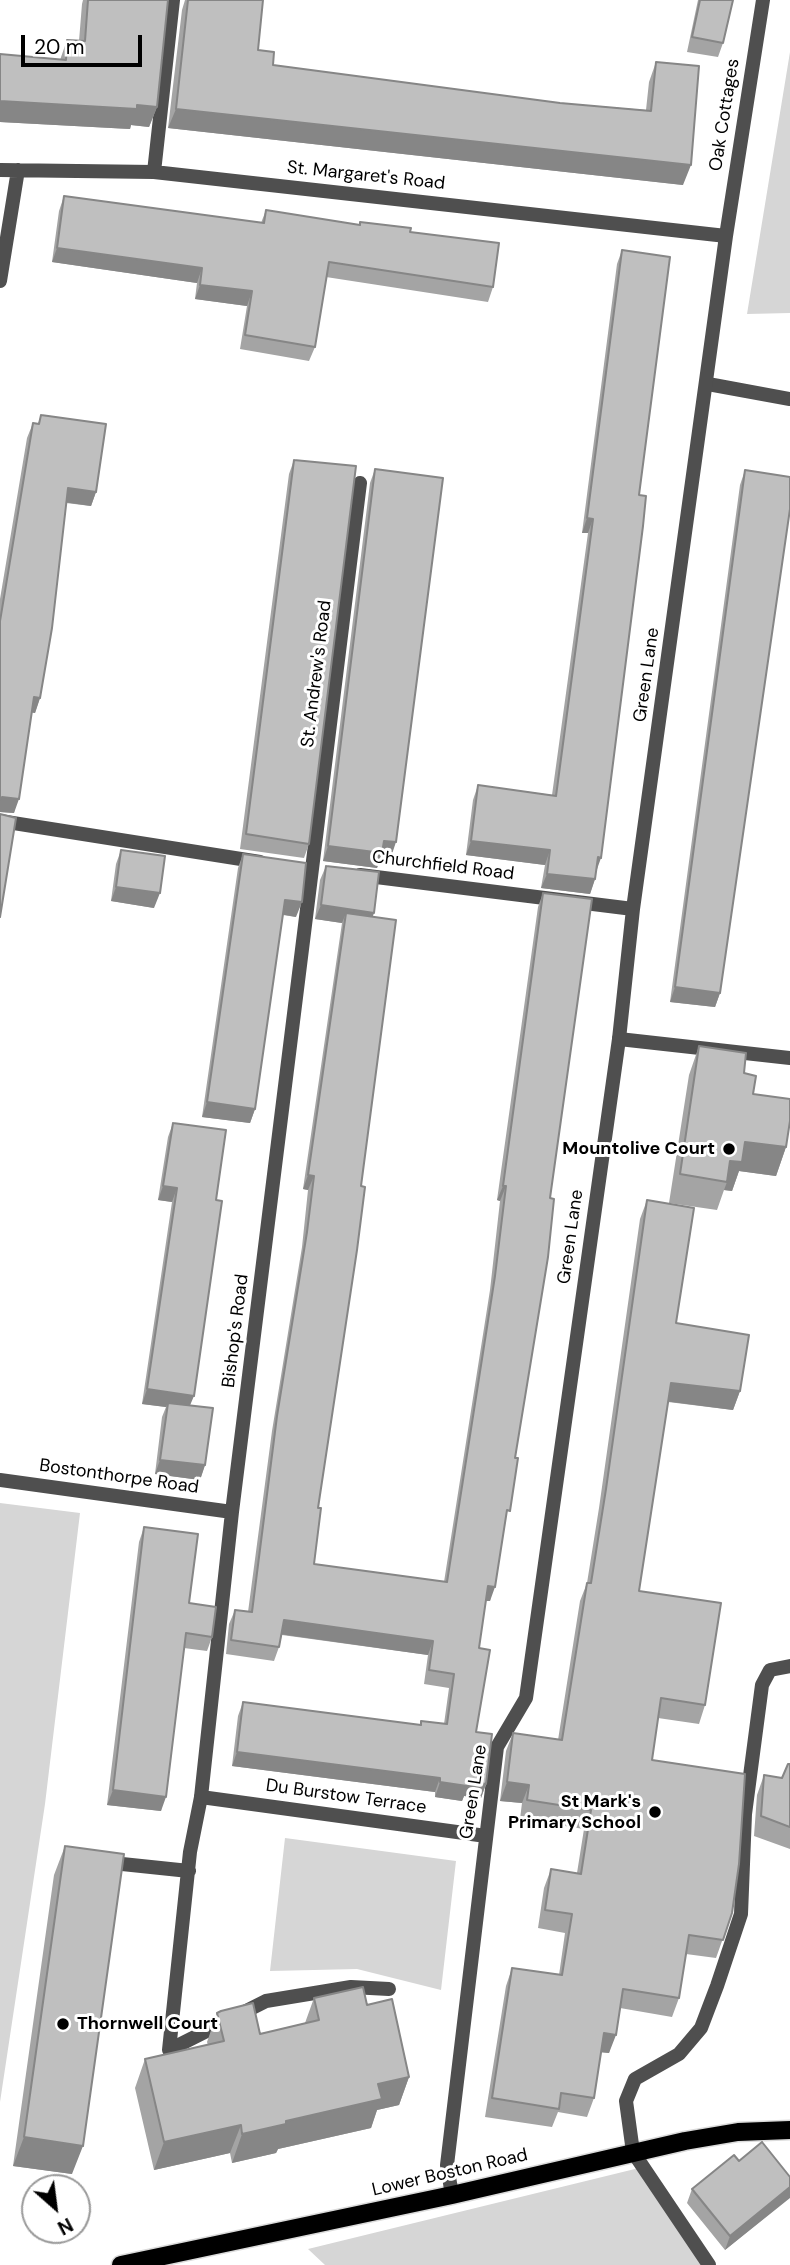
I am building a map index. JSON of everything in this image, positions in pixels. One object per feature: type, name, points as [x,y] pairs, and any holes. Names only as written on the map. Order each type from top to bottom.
[{"type":"main road","name":"Lower Boston Road","points":[[121,2265],[453,2195],[633,2152],[738,2132],[790,2130]]},
{"type":"street","points":[[154,172],[173,0]]},
{"type":"street","name":"Oak Cottages","points":[[726,236],[763,0]]},
{"type":"street","name":"St. Margaret's Road","points":[[0,170],[154,172],[726,236]]},
{"type":"street","points":[[0,281],[18,170]]},
{"type":"street","name":"Green Lane","points":[[453,2195],[447,2165],[497,1747],[526,1698],[619,1040],[633,909],[708,384],[726,236]]},
{"type":"street","points":[[708,384],[790,399]]},
{"type":"street","name":"St. Andrew's Road","points":[[327,871],[360,483]]},
{"type":"street","name":"Churchfield Road","points":[[0,821],[287,866],[633,909]]},
{"type":"street","name":"Bishop's Road","points":[[327,871],[232,1512],[201,1797],[189,1871],[169,2050],[266,2001],[351,1987],[389,1989]]},
{"type":"street","points":[[619,1040],[790,1058]]},
{"type":"street","name":"Bostonthorpe Road","points":[[0,1480],[232,1512]]},
{"type":"street","points":[[709,2265],[633,2152],[625,2101],[628,2089],[635,2079],[678,2054],[701,2028],[741,1914],[745,1814],[762,1685],[771,1671],[790,1666]]},
{"type":"street","name":"Du Burstow Terrace","points":[[201,1797],[486,1836]]},
{"type":"street","points":[[86,1860],[189,1871]]},
{"type":"shaded area","points":[[790,52],[790,313],[747,314]]},
{"type":"shaded area","points":[[0,1503],[80,1513],[45,1804],[0,2102]]},
{"type":"shaded area","points":[[285,1838],[456,1861],[441,1990],[357,1969],[270,1971]]},
{"type":"shaded area","points":[[639,2168],[701,2265],[325,2265],[308,2249]]},
{"type":"building","points":[[88,0],[168,0],[157,107],[137,105],[137,109],[0,101],[0,54],[66,60],[67,40],[85,41]]},
{"type":"building","points":[[188,0],[263,0],[258,50],[274,52],[273,65],[560,103],[651,111],[656,62],[699,66],[691,165],[176,109]]},
{"type":"building","points":[[700,0],[733,0],[723,43],[692,37]]},
{"type":"building","points":[[64,196],[264,223],[266,210],[360,225],[360,222],[411,228],[410,232],[499,243],[493,287],[329,262],[315,347],[245,335],[252,291],[200,285],[202,268],[57,248]]},
{"type":"building","points":[[622,250],[670,257],[639,495],[646,496],[643,526],[601,858],[598,857],[595,879],[547,874],[550,850],[471,841],[478,785],[556,796],[593,519],[587,518]]},
{"type":"building","points":[[41,415],[106,424],[96,492],[68,488],[52,628],[40,698],[34,697],[19,799],[2,797],[0,800],[0,621],[33,423],[39,424]]},
{"type":"building","points":[[294,460],[356,466],[309,844],[246,834]]},
{"type":"building","points":[[375,469],[443,478],[396,842],[384,841],[382,853],[328,846]]},
{"type":"building","points":[[745,470],[790,477],[790,509],[720,993],[675,987]]},
{"type":"building","points":[[0,814],[16,818],[0,917]]},
{"type":"building","points":[[121,850],[165,856],[160,893],[116,887]]},
{"type":"building","points":[[243,854],[306,863],[302,902],[285,900],[255,1109],[207,1102]]},
{"type":"building","points":[[326,866],[379,872],[374,913],[321,905]]},
{"type":"building","points":[[543,893],[592,899],[550,1198],[554,1199],[548,1257],[515,1458],[518,1458],[495,1587],[488,1586],[479,1648],[490,1650],[476,1732],[492,1734],[486,1784],[468,1781],[467,1786],[440,1782],[440,1778],[237,1752],[243,1702],[421,1725],[421,1721],[447,1724],[454,1674],[429,1670],[433,1641],[284,1620],[279,1647],[231,1640],[235,1610],[252,1612],[277,1416],[307,1232],[314,1176],[308,1175],[346,913],[396,920],[361,1186],[365,1187],[357,1250],[318,1508],[321,1508],[314,1564],[447,1582],[495,1276],[506,1186],[503,1186]]},
{"type":"building","name":"Mountolive Court","points":[[699,1046],[746,1053],[744,1073],[756,1076],[753,1094],[790,1099],[786,1147],[745,1142],[742,1162],[730,1161],[727,1182],[680,1174]]},
{"type":"building","points":[[173,1123],[226,1130],[216,1200],[222,1201],[194,1396],[147,1389],[177,1188],[163,1186]]},
{"type":"building","points":[[647,1200],[694,1208],[676,1323],[749,1335],[740,1391],[671,1383],[639,1591],[721,1603],[705,1705],[661,1698],[652,1760],[745,1774],[739,1864],[732,1913],[723,1940],[689,1935],[679,1998],[623,1989],[616,2035],[604,2033],[594,2098],[561,2093],[559,2109],[492,2098],[512,1968],[562,1975],[572,1914],[545,1910],[551,1869],[581,1874],[591,1810],[527,1800],[529,1785],[507,1782],[513,1733],[562,1740],[587,1583],[591,1583],[606,1489]]},
{"type":"building","points":[[168,1403],[213,1408],[205,1465],[160,1460]]},
{"type":"building","points":[[144,1527],[198,1534],[189,1603],[216,1607],[212,1637],[186,1633],[166,1797],[113,1790]]},
{"type":"building","points":[[788,1764],[790,1827],[761,1816],[764,1775],[782,1778]]},
{"type":"building","name":"Thornwell Court","points":[[65,1846],[124,1854],[83,2146],[24,2137]]},
{"type":"building","points":[[363,1987],[367,2005],[392,1999],[409,2077],[378,2084],[382,2099],[242,2134],[241,2125],[164,2142],[145,2059],[224,2041],[217,2013],[221,2011],[253,2003],[260,2034],[319,2020],[314,1998]]},
{"type":"building","points":[[762,2142],[790,2177],[790,2187],[730,2236],[692,2189],[734,2155],[739,2161]]},
{"type":"place","name":"Mountolive Court","points":[[729,1149]]},
{"type":"place","name":"St Mark's Primary School","points":[[655,1812]]},
{"type":"place","name":"Thornwell Court","points":[[63,2024]]}]
